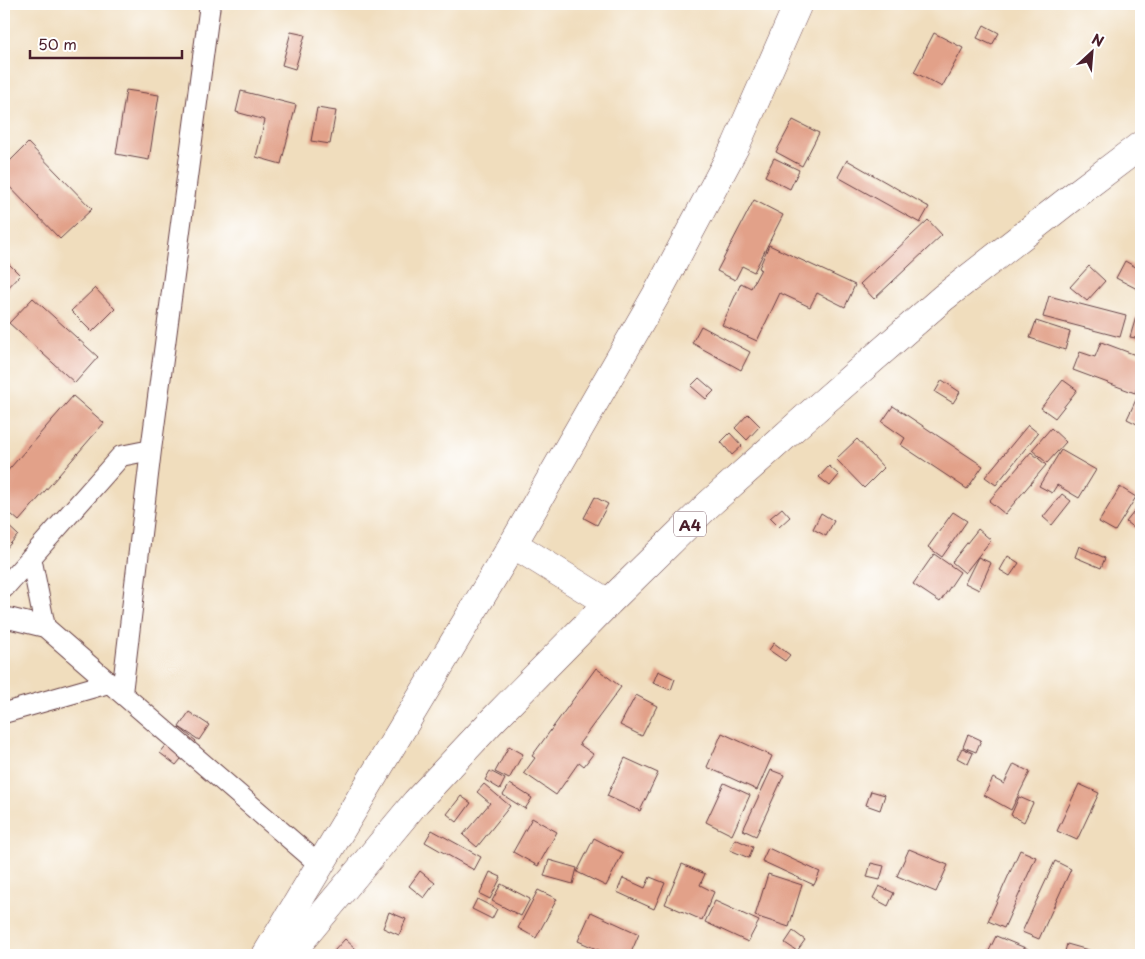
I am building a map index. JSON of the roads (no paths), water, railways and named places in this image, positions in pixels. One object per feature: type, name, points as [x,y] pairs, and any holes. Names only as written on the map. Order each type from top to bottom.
[{"type":"main road","points":[[266,955],[513,544],[659,290],[736,144],[798,4]]},
{"type":"main road","name":"A4","points":[[289,955],[416,802],[491,722],[708,505],[944,298],[1071,198],[1141,146]]},
{"type":"main road","points":[[513,544],[608,603]]},
{"type":"street","points":[[116,688],[151,450],[210,4]]},
{"type":"street","points":[[4,588],[121,456],[151,450]]},
{"type":"street","points":[[31,557],[45,627]]},
{"type":"street","points":[[4,617],[45,627],[320,864]]},
{"type":"street","points":[[4,713],[116,688]]}]
